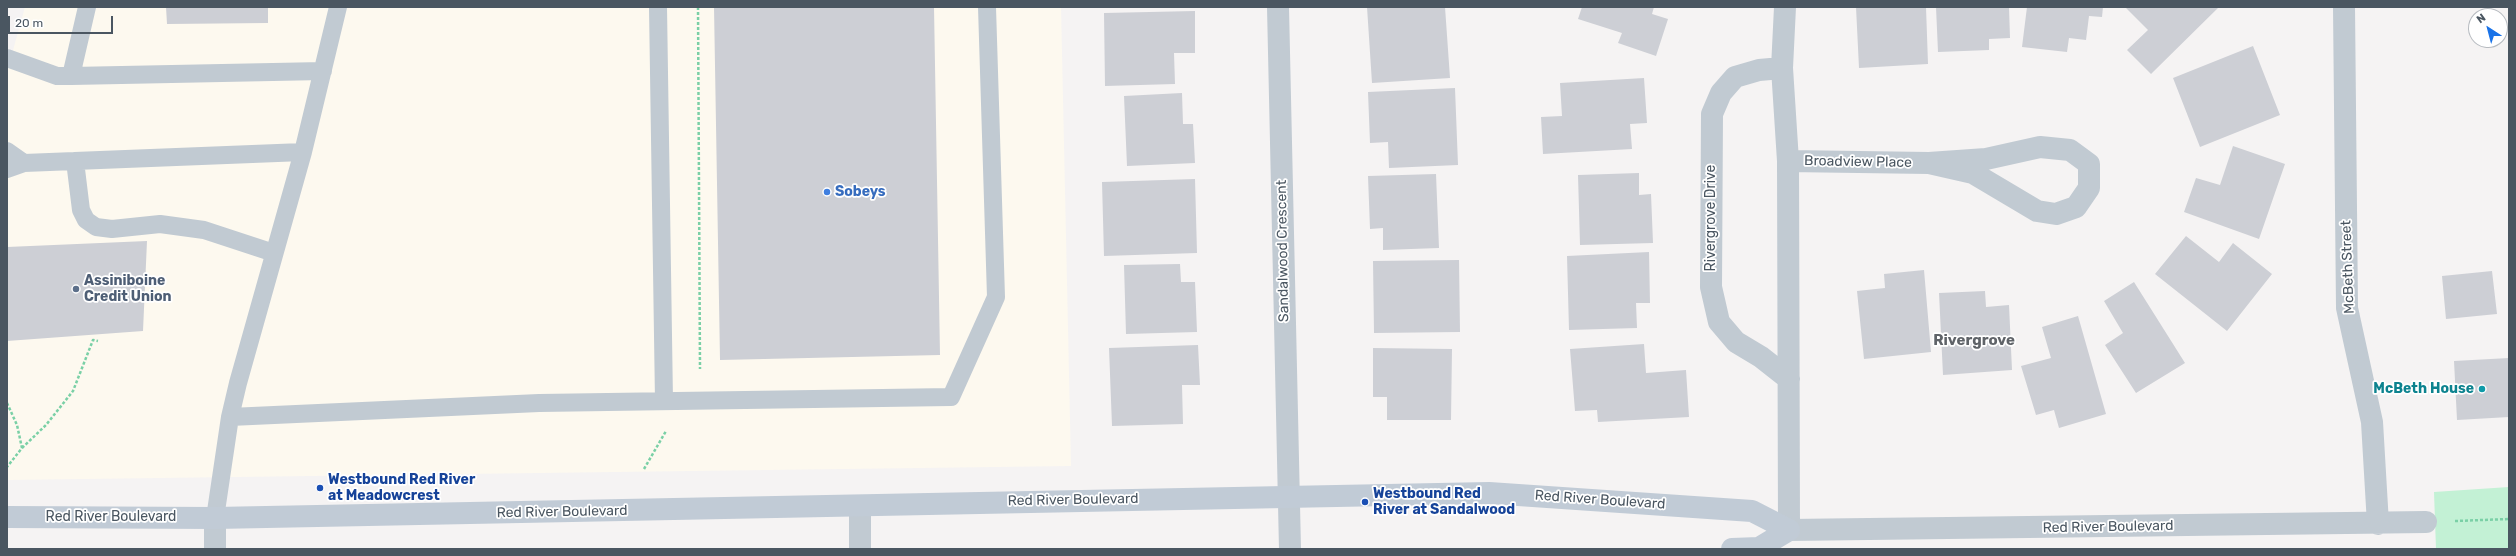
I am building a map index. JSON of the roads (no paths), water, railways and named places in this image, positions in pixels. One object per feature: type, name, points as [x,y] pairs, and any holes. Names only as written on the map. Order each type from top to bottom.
[{"type":"street","name":"Sandalwood Crescent","points":[[1278,7],[1287,495]]},
{"type":"street","points":[[1732,549],[1759,548],[1789,540],[1788,161],[1782,68],[1785,7]]},
{"type":"street","name":"McBeth Street","points":[[2344,7],[2347,308],[2372,422],[2378,524]]},
{"type":"street","name":"Rivergrove Drive","points":[[1782,68],[1760,70],[1735,77],[1721,93],[1712,114],[1710,287],[1720,322],[1736,342],[1761,357],[1789,379]]},
{"type":"street","name":"Broadview Place","points":[[1788,161],[1929,163],[1986,159],[2040,147],[2070,150],[2089,164],[2089,188],[2076,207],[2056,214],[2043,212],[2037,211],[1972,173],[1929,163]]},
{"type":"street","name":"Red River Boulevard","points":[[7,517],[216,518],[860,506],[1287,495],[1489,493],[1752,511],[1789,540],[2426,522]]},
{"type":"street","points":[[1287,495],[1290,549]]},
{"type":"street","points":[[860,506],[860,549]]},
{"type":"street","points":[[215,549],[216,518]]},
{"type":"lane","points":[[71,76],[87,7]]},
{"type":"lane","points":[[216,518],[230,417],[303,152],[338,7]]},
{"type":"lane","points":[[658,7],[664,401]]},
{"type":"lane","points":[[230,417],[539,403],[951,397],[996,297],[988,7]]},
{"type":"lane","points":[[7,58],[57,76],[323,70]]},
{"type":"lane","points":[[7,151],[24,163]]},
{"type":"lane","points":[[7,169],[24,163],[303,152]]},
{"type":"lane","points":[[75,161],[81,210],[86,220],[96,227],[112,229],[160,224],[204,230],[274,253]]},
{"type":"place","name":"Sobeys","points":[[827,192]]},
{"type":"place","name":"Assiniboine Credit Union","points":[[76,289]]},
{"type":"place","name":"McBeth House","points":[[2482,389]]},
{"type":"place","name":"Westbound Red River at Meadowcrest","points":[[320,488]]},
{"type":"place","name":"Westbound Red River at Sandalwood","points":[[1365,502]]},
{"type":"district","name":"Rivergrove","points":[[1974,341]]}]
